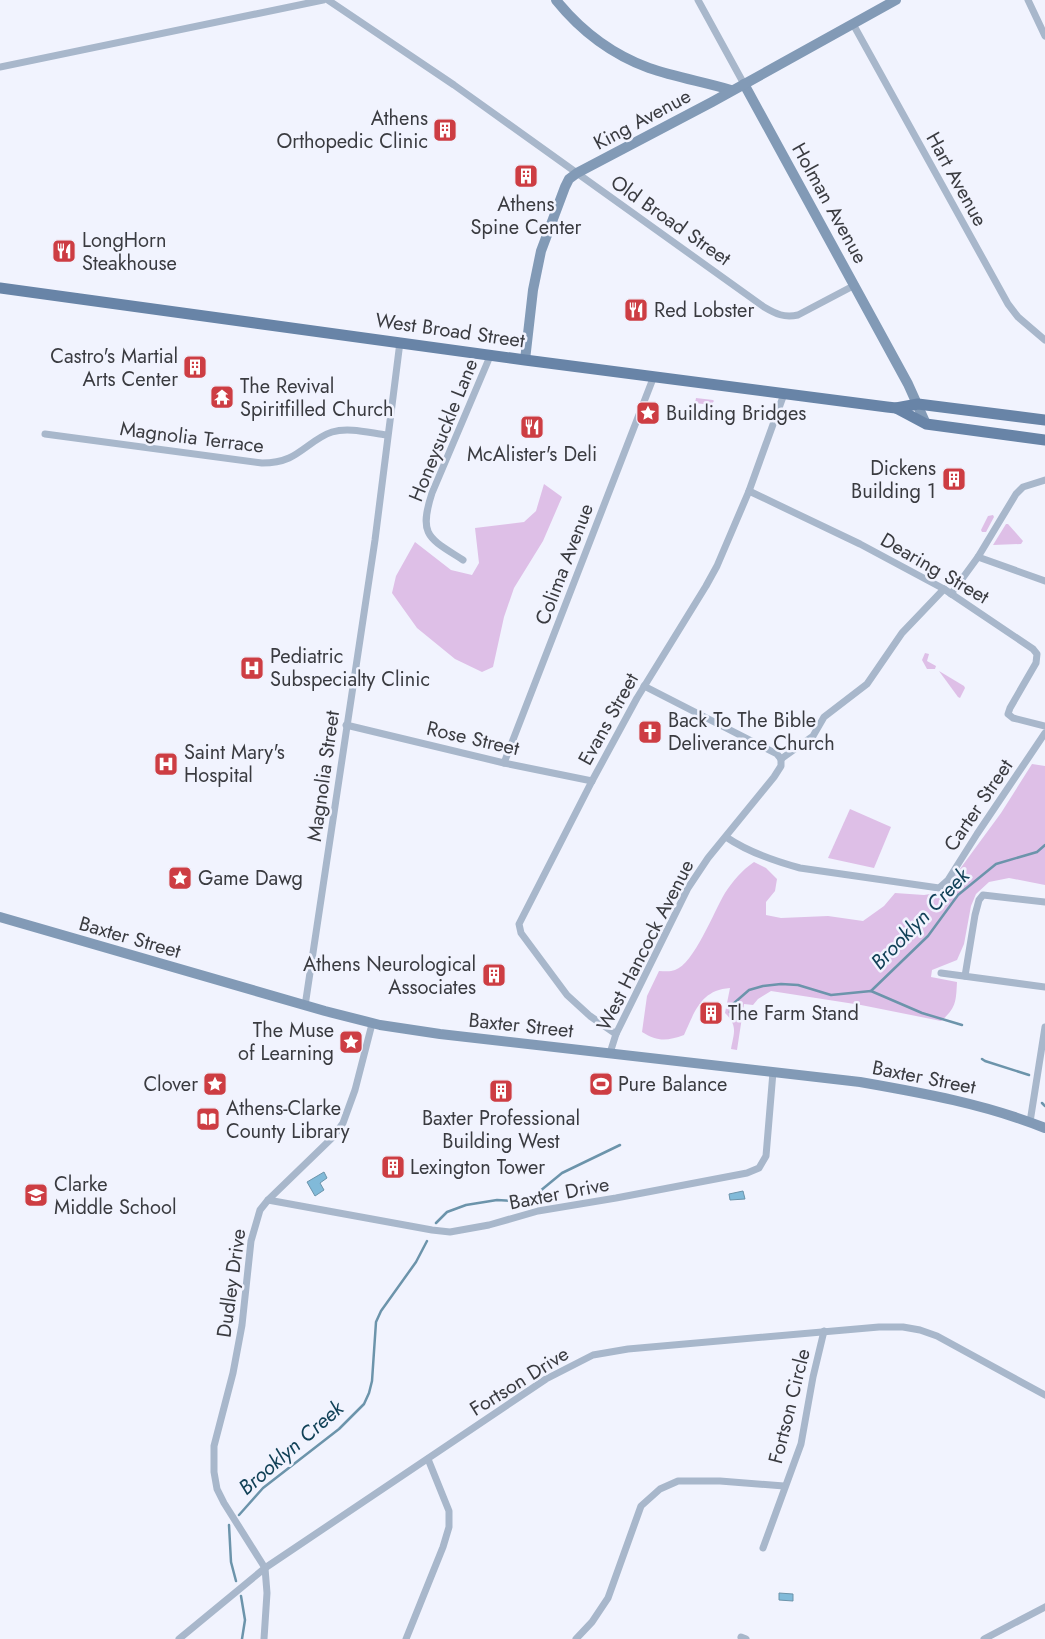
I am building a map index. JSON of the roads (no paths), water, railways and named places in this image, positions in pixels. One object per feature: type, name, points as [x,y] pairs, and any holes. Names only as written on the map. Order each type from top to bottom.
[{"type":"main road","name":"West Broad Street","points":[[0,288],[784,394],[896,408],[918,404],[1045,420]]},
{"type":"main road","name":"West Broad Street","points":[[896,408],[926,424],[1045,440]]},
{"type":"street","points":[[0,68],[323,0]]},
{"type":"street","name":"Old Broad Street","points":[[328,0],[437,74],[764,307],[783,317],[798,315],[855,285]]},
{"type":"street","points":[[556,0],[586,33],[606,47],[648,68],[731,90]]},
{"type":"street","name":"Holman Avenue","points":[[698,0],[855,285],[918,404],[926,424]]},
{"type":"street","name":"King Avenue","points":[[525,360],[533,290],[541,251],[569,179],[896,0]]},
{"type":"street","points":[[1028,0],[1045,36]]},
{"type":"street","name":"Hart Avenue","points":[[853,24],[1008,304],[1018,317],[1044,338]]},
{"type":"street","name":"Magnolia Street","points":[[305,1006],[375,540],[400,342]]},
{"type":"street","name":"Honeysuckle Lane","points":[[463,560],[432,540],[426,526],[427,508],[491,354]]},
{"type":"street","name":"Colima Avenue","points":[[504,763],[654,376]]},
{"type":"street","name":"Evans Street","points":[[616,1034],[590,1016],[562,989],[521,933],[518,926],[521,916],[644,686],[706,586],[724,550],[749,491],[784,394]]},
{"type":"street","name":"Magnolia Terrace","points":[[45,434],[262,463],[272,463],[288,459],[318,439],[333,432],[348,430],[387,435]]},
{"type":"street","points":[[951,594],[978,557],[1016,494],[1022,487],[1045,480]]},
{"type":"street","name":"Dearing Street","points":[[749,491],[860,544],[944,589],[1033,649],[1036,654],[1036,663],[1008,714],[1013,718],[1045,726]]},
{"type":"street","points":[[978,557],[1045,581]]},
{"type":"street","points":[[644,686],[778,754],[781,759],[812,736],[824,717],[867,684],[902,633],[944,589]]},
{"type":"street","name":"Rose Street","points":[[346,725],[504,763],[592,781]]},
{"type":"street","name":"Carter Street","points":[[726,838],[777,862],[800,868],[939,888],[948,880],[1045,733]]},
{"type":"street","name":"West Hancock Avenue","points":[[610,1053],[616,1034],[688,888],[708,858],[774,777],[781,766],[781,759]]},
{"type":"street","points":[[965,976],[975,915],[979,900],[983,895],[1045,902]]},
{"type":"street","name":"Baxter Street","points":[[0,917],[372,1024],[440,1034],[860,1082],[973,1103],[1045,1128]]},
{"type":"street","points":[[941,973],[1045,987]]},
{"type":"street","name":"Dudley Drive","points":[[265,1568],[224,1503],[217,1489],[214,1472],[214,1446],[233,1373],[242,1325],[251,1241],[260,1210],[333,1137],[343,1123],[355,1090],[372,1024]]},
{"type":"street","points":[[1030,1122],[1045,1027]]},
{"type":"street","name":"Baxter Drive","points":[[268,1200],[450,1232],[489,1225],[538,1211],[746,1173],[759,1168],[766,1156],[773,1072]]},
{"type":"street","name":"Fortson Drive","points":[[179,1639],[265,1568],[546,1379],[593,1355],[628,1349],[824,1331],[903,1327],[920,1330],[958,1346],[1045,1396]]},
{"type":"street","name":"Fortson Circle","points":[[576,1639],[592,1622],[608,1598],[641,1506],[660,1489],[678,1481],[720,1481],[784,1486],[801,1444],[813,1377],[824,1331]]},
{"type":"street","points":[[406,1639],[443,1547],[449,1527],[449,1511],[428,1459]]},
{"type":"street","points":[[762,1548],[784,1486]]},
{"type":"street","points":[[264,1639],[267,1593],[265,1568]]},
{"type":"street","points":[[984,1639],[1045,1607]]},
{"type":"water","points":[[324,1172],[327,1178],[320,1183],[324,1190],[315,1196],[307,1182]]},
{"type":"water","points":[[743,1191],[745,1199],[730,1200],[729,1194]]},
{"type":"water","points":[[779,1593],[793,1594],[793,1601],[779,1600]]},
{"type":"waterway","name":"Brooklyn Creek","points":[[871,991],[928,936],[958,895],[996,864],[1037,852],[1045,845]]},
{"type":"waterway","points":[[730,1012],[733,1004],[749,990],[781,984],[798,985],[831,995],[871,991],[922,1013],[962,1025]]},
{"type":"waterway","points":[[982,1059],[1029,1075]]},
{"type":"waterway","points":[[1042,1103],[1045,1106]]},
{"type":"waterway","name":"Brooklyn Creek","points":[[436,1223],[447,1212],[466,1205],[497,1200],[517,1201],[534,1196],[562,1173],[620,1145]]},
{"type":"waterway","name":"Brooklyn Creek","points":[[239,1515],[263,1488],[339,1429],[364,1404],[372,1381],[376,1322],[381,1311],[416,1262],[427,1241]]},
{"type":"waterway","name":"Brooklyn Creek","points":[[229,1525],[231,1562],[236,1581]]},
{"type":"waterway","name":"Brooklyn Creek","points":[[241,1596],[245,1620],[242,1639]]},
{"type":"place","name":"Athens Orthopedic Clinic","points":[[445,130]]},
{"type":"place","name":"Athens Spine Center","points":[[526,176]]},
{"type":"place","name":"LongHorn Steakhouse","points":[[64,251]]},
{"type":"place","name":"Red Lobster","points":[[636,310]]},
{"type":"place","name":"Castro's Martial Arts Center","points":[[195,367]]},
{"type":"place","name":"The Revival Spiritfilled Church","points":[[222,397]]},
{"type":"place","name":"Building Bridges","points":[[648,413]]},
{"type":"place","name":"McAlister's Deli","points":[[532,427]]},
{"type":"place","name":"Dickens Building 1","points":[[954,479]]},
{"type":"place","name":"Pediatric Subspecialty Clinic","points":[[252,668]]},
{"type":"place","name":"Back To The Bible Deliverance Church","points":[[650,732]]},
{"type":"place","name":"Saint Mary's Hospital","points":[[166,764]]},
{"type":"place","name":"Game Dawg","points":[[180,878]]},
{"type":"place","name":"Athens Neurological Associates","points":[[494,975]]},
{"type":"place","name":"The Farm Stand","points":[[711,1013]]},
{"type":"place","name":"The Muse of Learning","points":[[351,1042]]},
{"type":"place","name":"Clover","points":[[215,1084]]},
{"type":"place","name":"Pure Balance","points":[[601,1084]]},
{"type":"place","name":"Baxter Professional Building West","points":[[501,1091]]},
{"type":"place","name":"Athens-Clarke County Library","points":[[208,1119]]},
{"type":"place","name":"Lexington Tower","points":[[393,1167]]},
{"type":"place","name":"Clarke Middle School","points":[[36,1195]]}]
